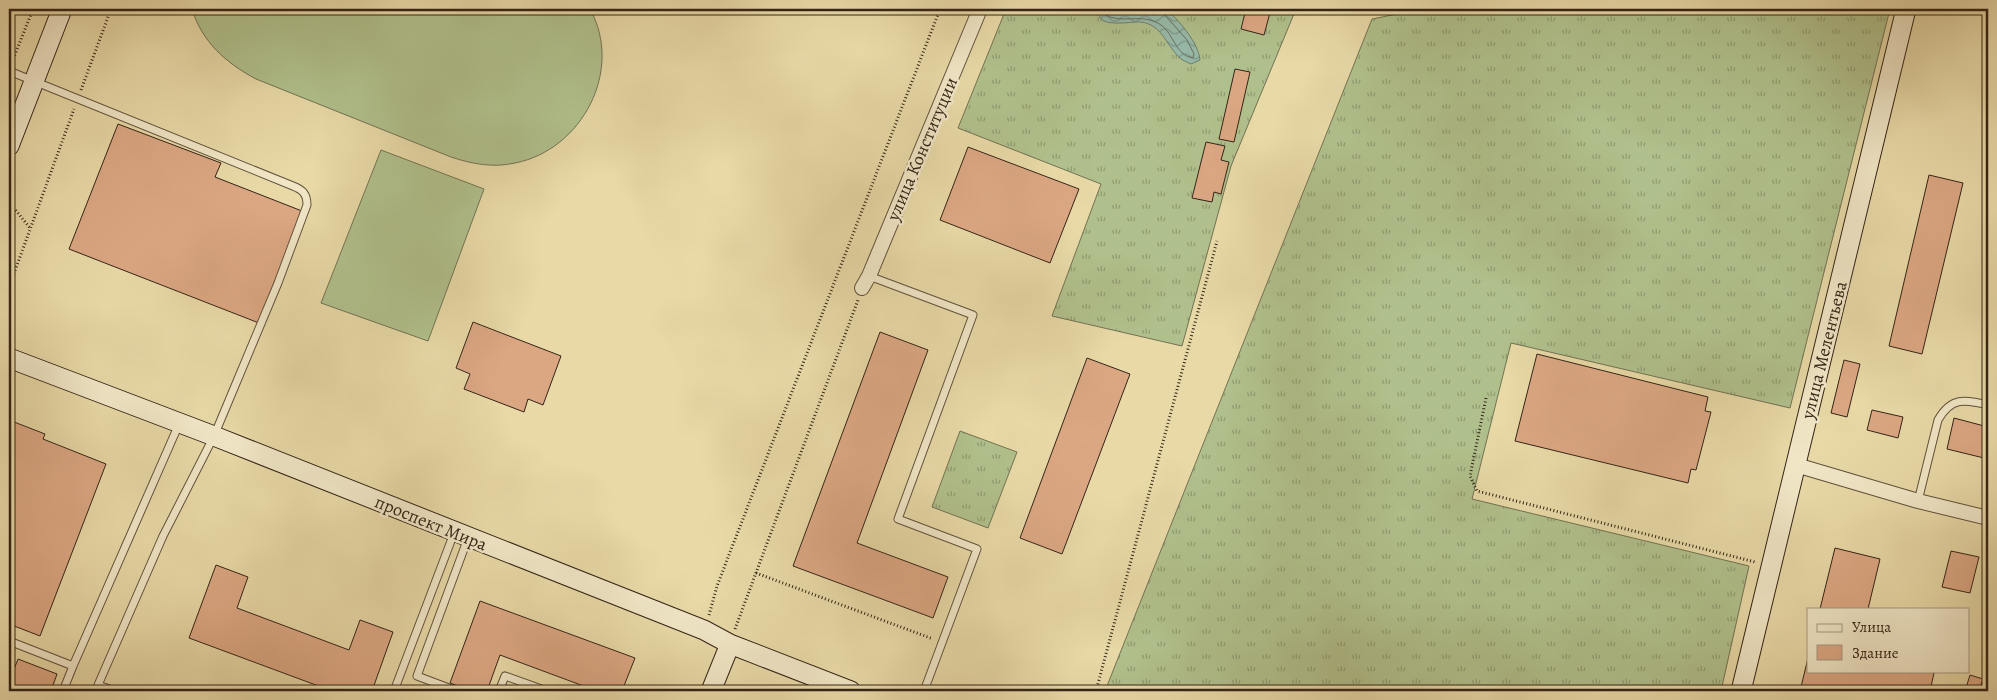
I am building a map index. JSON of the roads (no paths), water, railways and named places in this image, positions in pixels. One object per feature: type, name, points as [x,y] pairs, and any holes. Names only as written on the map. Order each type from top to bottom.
[{"type":"street","points":[[9,146],[62,9]]},
{"type":"street","name":"улица Конституции","points":[[865,282],[980,9]]},
{"type":"street","name":"улица Мелентьева","points":[[1740,691],[1772,567],[1906,9]]},
{"type":"street","name":"проспект Мира","points":[[9,358],[214,436],[704,630],[730,644],[851,691]]},
{"type":"street","points":[[1796,465],[1918,501],[1988,518]]},
{"type":"street","points":[[711,691],[730,644]]},
{"type":"lane","points":[[9,71],[301,189],[305,194],[307,205],[278,283],[214,436],[163,536],[98,685],[115,691]]},
{"type":"lane","points":[[865,282],[974,316],[898,519],[977,549],[924,691]]},
{"type":"lane","points":[[1918,501],[1938,420],[1944,410],[1953,402],[1965,400],[1988,405]]},
{"type":"lane","points":[[63,691],[180,423]]},
{"type":"lane","points":[[394,691],[461,535]]},
{"type":"lane","points":[[457,691],[417,676],[461,535]]},
{"type":"lane","points":[[9,642],[73,666]]},
{"type":"lane","points":[[499,691],[505,676],[547,691]]},
{"type":"water","points":[[1099,9],[1165,9],[1192,39],[1200,60],[1191,64],[1181,59],[1163,35],[1154,27],[1141,22],[1107,22],[1099,16]]}]
